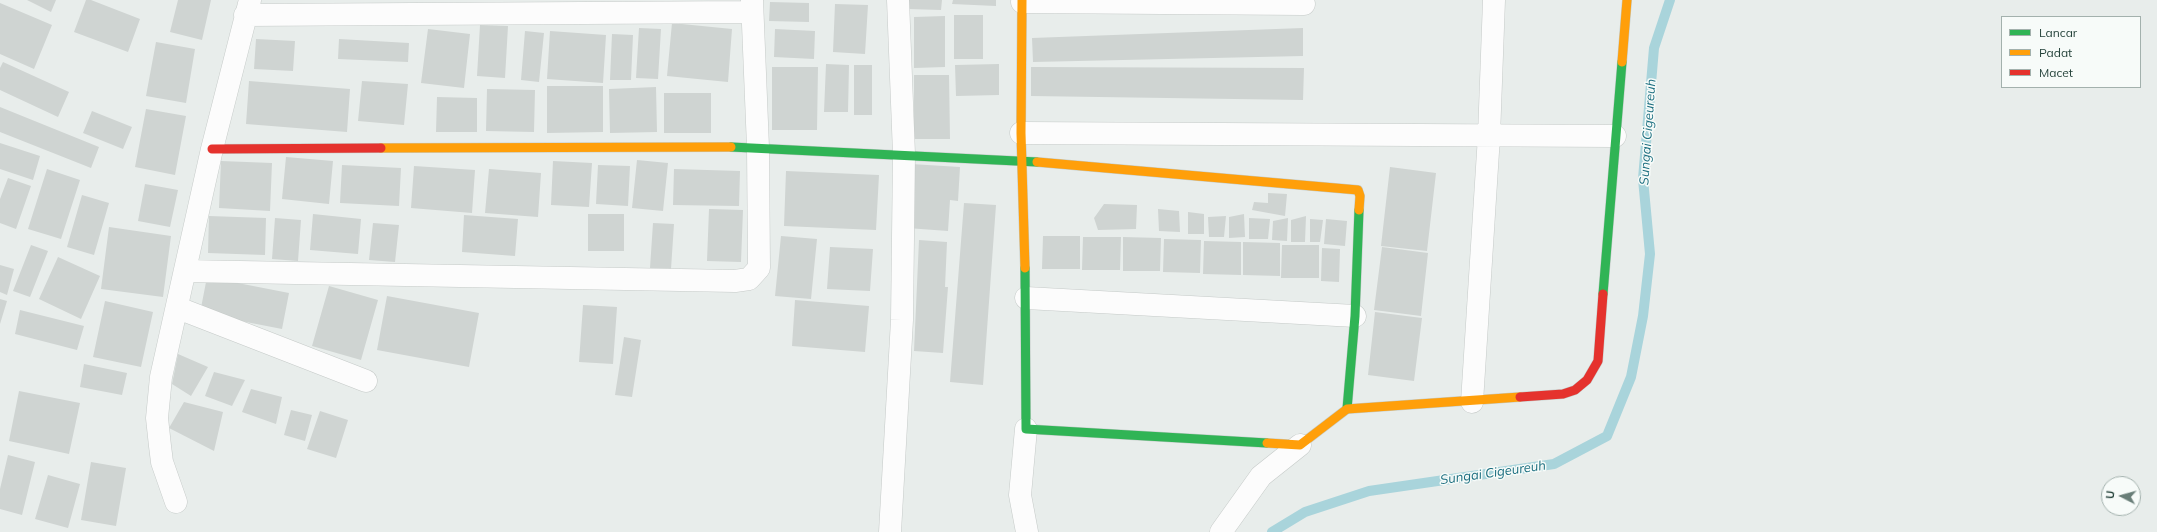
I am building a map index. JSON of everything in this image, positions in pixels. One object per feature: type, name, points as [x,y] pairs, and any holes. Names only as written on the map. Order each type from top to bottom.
[{"type":"street","points":[[890,532],[902,320],[904,154],[898,0]]},
{"type":"street","points":[[1472,402],[1489,136],[1494,0]]},
{"type":"street","points":[[1221,532],[1261,476],[1347,409],[1472,402],[1563,394],[1575,390],[1587,380],[1598,361],[1626,0]]},
{"type":"street","points":[[1027,532],[1020,495],[1026,429],[1026,298],[1021,134],[1022,1],[1304,4]]},
{"type":"street","points":[[176,502],[162,462],[157,418],[161,377],[178,308],[185,271],[212,149],[248,7],[752,6],[758,147],[760,268],[750,279],[735,281],[185,271]]},
{"type":"street","points":[[1021,134],[1615,136]]},
{"type":"street","points":[[212,149],[758,147],[1022,161],[1358,190],[1360,196],[1355,316],[1347,409]]},
{"type":"street","points":[[1026,298],[1355,316]]},
{"type":"street","points":[[178,308],[366,381]]},
{"type":"street","points":[[1026,429],[1300,445]]},
{"type":"building","points":[[27,0],[56,0],[51,12]]},
{"type":"building","points":[[86,0],[91,0],[140,19],[128,52],[74,32]]},
{"type":"building","points":[[178,0],[211,0],[202,40],[170,32]]},
{"type":"building","points":[[908,0],[942,0],[941,10],[908,9]]},
{"type":"building","points":[[953,0],[996,0],[996,6],[952,4]]},
{"type":"building","points":[[770,2],[809,3],[809,22],[769,21]]},
{"type":"building","points":[[0,3],[52,25],[34,69],[0,54]]},
{"type":"building","points":[[835,4],[868,5],[865,54],[833,52]]},
{"type":"building","points":[[954,15],[983,15],[983,59],[954,59]]},
{"type":"building","points":[[945,16],[945,67],[914,68],[914,17]]},
{"type":"building","points":[[672,23],[732,29],[728,82],[667,76]]},
{"type":"building","points":[[480,25],[508,26],[505,78],[477,76]]},
{"type":"building","points":[[639,28],[661,29],[658,79],[636,78]]},
{"type":"building","points":[[1303,28],[1303,56],[1033,62],[1032,38]]},
{"type":"building","points":[[428,29],[470,34],[464,88],[421,83]]},
{"type":"building","points":[[775,29],[815,31],[814,59],[774,57]]},
{"type":"building","points":[[525,31],[544,33],[539,82],[521,80]]},
{"type":"building","points":[[550,31],[606,35],[603,83],[547,79]]},
{"type":"building","points":[[612,34],[633,35],[631,80],[610,80]]},
{"type":"building","points":[[256,39],[295,41],[293,71],[254,69]]},
{"type":"building","points":[[339,39],[409,43],[408,62],[338,59]]},
{"type":"building","points":[[156,42],[195,49],[186,103],[146,96]]},
{"type":"building","points":[[3,62],[69,92],[58,117],[0,90],[0,68]]},
{"type":"building","points":[[826,64],[849,65],[848,112],[824,112]]},
{"type":"building","points":[[999,64],[999,95],[956,96],[955,65]]},
{"type":"building","points":[[854,65],[872,65],[872,115],[854,115]]},
{"type":"building","points":[[772,67],[818,67],[817,130],[772,130]]},
{"type":"building","points":[[1031,67],[1304,68],[1303,100],[1031,96]]},
{"type":"building","points":[[914,75],[949,75],[950,139],[914,139]]},
{"type":"building","points":[[249,81],[350,89],[347,132],[246,124]]},
{"type":"building","points":[[362,81],[408,84],[404,125],[358,121]]},
{"type":"building","points":[[547,86],[603,86],[603,132],[547,133]]},
{"type":"building","points":[[656,87],[657,132],[610,133],[609,89]]},
{"type":"building","points":[[487,89],[535,90],[534,132],[486,131]]},
{"type":"building","points":[[664,93],[711,93],[711,133],[664,133]]},
{"type":"building","points":[[437,97],[477,98],[477,132],[436,132]]},
{"type":"building","points":[[0,107],[99,147],[91,168],[0,132]]},
{"type":"building","points":[[146,109],[186,116],[175,175],[135,167]]},
{"type":"building","points":[[92,111],[132,127],[123,149],[83,133]]},
{"type":"building","points":[[0,143],[40,156],[33,180],[0,169]]},
{"type":"building","points":[[286,157],[333,161],[329,204],[282,199]]},
{"type":"building","points":[[637,160],[668,163],[663,211],[632,208]]},
{"type":"building","points":[[221,161],[272,163],[270,211],[219,208]]},
{"type":"building","points":[[553,161],[592,163],[589,207],[551,205]]},
{"type":"building","points":[[911,164],[960,167],[958,201],[950,200],[948,231],[907,228]]},
{"type":"building","points":[[342,165],[401,168],[399,206],[340,203]]},
{"type":"building","points":[[598,165],[630,166],[628,206],[596,204]]},
{"type":"building","points":[[414,166],[475,170],[472,213],[411,208]]},
{"type":"building","points":[[1390,167],[1436,173],[1427,251],[1381,246]]},
{"type":"building","points":[[47,169],[80,180],[61,239],[28,229]]},
{"type":"building","points":[[489,169],[541,173],[538,217],[485,213]]},
{"type":"building","points":[[674,169],[740,171],[739,206],[673,205]]},
{"type":"building","points":[[786,171],[879,175],[876,230],[784,226]]},
{"type":"building","points":[[8,178],[31,186],[16,229],[0,223],[0,199]]},
{"type":"building","points":[[145,184],[178,190],[170,227],[138,221]]},
{"type":"building","points":[[1268,193],[1287,194],[1285,216],[1252,210],[1254,202],[1268,203]]},
{"type":"building","points":[[82,195],[109,203],[94,255],[67,247]]},
{"type":"building","points":[[964,203],[996,205],[983,385],[950,382]]},
{"type":"building","points":[[1104,204],[1137,205],[1136,229],[1098,230],[1094,218]]},
{"type":"building","points":[[709,209],[743,210],[741,262],[707,261]]},
{"type":"building","points":[[1158,209],[1179,211],[1180,232],[1159,231]]},
{"type":"building","points":[[1188,212],[1204,214],[1204,234],[1188,234]]},
{"type":"building","points":[[313,214],[361,219],[358,254],[310,250]]},
{"type":"building","points":[[588,214],[624,214],[624,251],[588,251]]},
{"type":"building","points":[[1244,214],[1245,237],[1229,238],[1229,217]]},
{"type":"building","points":[[464,215],[518,219],[515,256],[462,252]]},
{"type":"building","points":[[209,216],[266,218],[265,255],[208,253]]},
{"type":"building","points":[[1226,216],[1224,237],[1209,237],[1208,217]]},
{"type":"building","points":[[1306,216],[1305,242],[1291,242],[1291,220]]},
{"type":"building","points":[[275,218],[301,220],[298,261],[272,259]]},
{"type":"building","points":[[1249,218],[1270,219],[1268,239],[1249,239]]},
{"type":"building","points":[[1288,218],[1287,241],[1272,240],[1273,221]]},
{"type":"building","points":[[1310,219],[1323,220],[1320,242],[1310,242]]},
{"type":"building","points":[[1326,219],[1347,221],[1345,246],[1324,244]]},
{"type":"building","points":[[373,223],[399,225],[395,262],[369,260]]},
{"type":"building","points":[[653,223],[674,224],[671,269],[650,268]]},
{"type":"building","points":[[109,227],[171,236],[163,297],[101,289]]},
{"type":"building","points":[[781,236],[817,239],[811,299],[775,296]]},
{"type":"building","points":[[1043,236],[1080,236],[1080,269],[1042,269]]},
{"type":"building","points":[[1083,237],[1121,237],[1120,270],[1082,270]]},
{"type":"building","points":[[1123,237],[1161,238],[1160,271],[1123,271]]},
{"type":"building","points":[[1164,239],[1201,240],[1200,273],[1163,272]]},
{"type":"building","points":[[919,240],[947,242],[945,287],[948,287],[943,353],[914,351]]},
{"type":"building","points":[[1204,241],[1241,242],[1241,275],[1203,274]]},
{"type":"building","points":[[1243,242],[1280,243],[1280,276],[1243,275]]},
{"type":"building","points":[[31,245],[48,251],[30,297],[13,291]]},
{"type":"building","points":[[1282,245],[1319,245],[1319,278],[1281,278]]},
{"type":"building","points":[[830,247],[873,249],[870,291],[827,289]]},
{"type":"building","points":[[1382,247],[1428,253],[1421,316],[1374,310]]},
{"type":"building","points":[[1322,248],[1340,249],[1339,282],[1321,281]]},
{"type":"building","points":[[58,257],[100,276],[81,319],[39,299]]},
{"type":"building","points":[[0,265],[14,269],[7,295],[0,292]]},
{"type":"building","points":[[207,277],[289,293],[282,329],[200,313]]},
{"type":"building","points":[[329,286],[378,300],[361,360],[312,346]]},
{"type":"building","points":[[387,296],[479,313],[469,367],[377,350]]},
{"type":"building","points":[[0,299],[7,301],[0,324]]},
{"type":"building","points":[[795,300],[869,306],[865,352],[792,346]]},
{"type":"building","points":[[105,301],[153,312],[141,367],[93,357]]},
{"type":"building","points":[[583,305],[617,307],[613,364],[579,362]]},
{"type":"building","points":[[20,310],[84,326],[77,350],[15,334]]},
{"type":"building","points":[[1375,312],[1422,318],[1414,381],[1368,375]]},
{"type":"building","points":[[624,337],[641,340],[632,397],[615,395]]},
{"type":"building","points":[[178,354],[208,367],[191,396],[172,384]]},
{"type":"building","points":[[84,364],[127,373],[122,395],[80,387]]},
{"type":"building","points":[[214,372],[245,380],[232,406],[205,396]]},
{"type":"building","points":[[251,389],[282,397],[276,424],[242,412]]},
{"type":"building","points":[[19,391],[80,403],[69,454],[9,441]]},
{"type":"building","points":[[184,402],[223,412],[214,451],[169,428]]},
{"type":"building","points":[[291,410],[312,415],[305,441],[284,435]]},
{"type":"building","points":[[320,411],[348,420],[336,458],[307,449]]},
{"type":"building","points":[[8,455],[35,462],[22,515],[0,509],[0,489]]},
{"type":"building","points":[[91,462],[126,468],[116,526],[81,520]]},
{"type":"building","points":[[48,475],[80,484],[68,528],[35,519]]},
{"type":"waterway","name":"Sungai Cigeureuh","points":[[1272,532],[1305,512],[1369,491],[1554,464],[1607,436],[1631,377],[1643,316],[1650,254],[1643,179],[1654,48],[1670,0]]},
{"type":"traffic: fast","points":[[1603,294],[1622,62]]},
{"type":"traffic: fast","points":[[731,147],[1037,162]]},
{"type":"traffic: fast","points":[[1347,409],[1355,316],[1359,210]]},
{"type":"traffic: fast","points":[[1025,268],[1026,429],[1267,443]]},
{"type":"traffic: slow","points":[[1022,0],[1021,133],[1025,268]]},
{"type":"traffic: slow","points":[[1622,62],[1627,0]]},
{"type":"traffic: slow","points":[[381,148],[731,147]]},
{"type":"traffic: slow","points":[[1037,162],[1358,190],[1360,196],[1359,210]]},
{"type":"traffic: slow","points":[[1267,443],[1300,445],[1347,409],[1520,397]]},
{"type":"traffic: jam","points":[[212,149],[381,148]]},
{"type":"traffic: jam","points":[[1520,397],[1563,394],[1575,390],[1587,380],[1598,361],[1603,294]]}]
